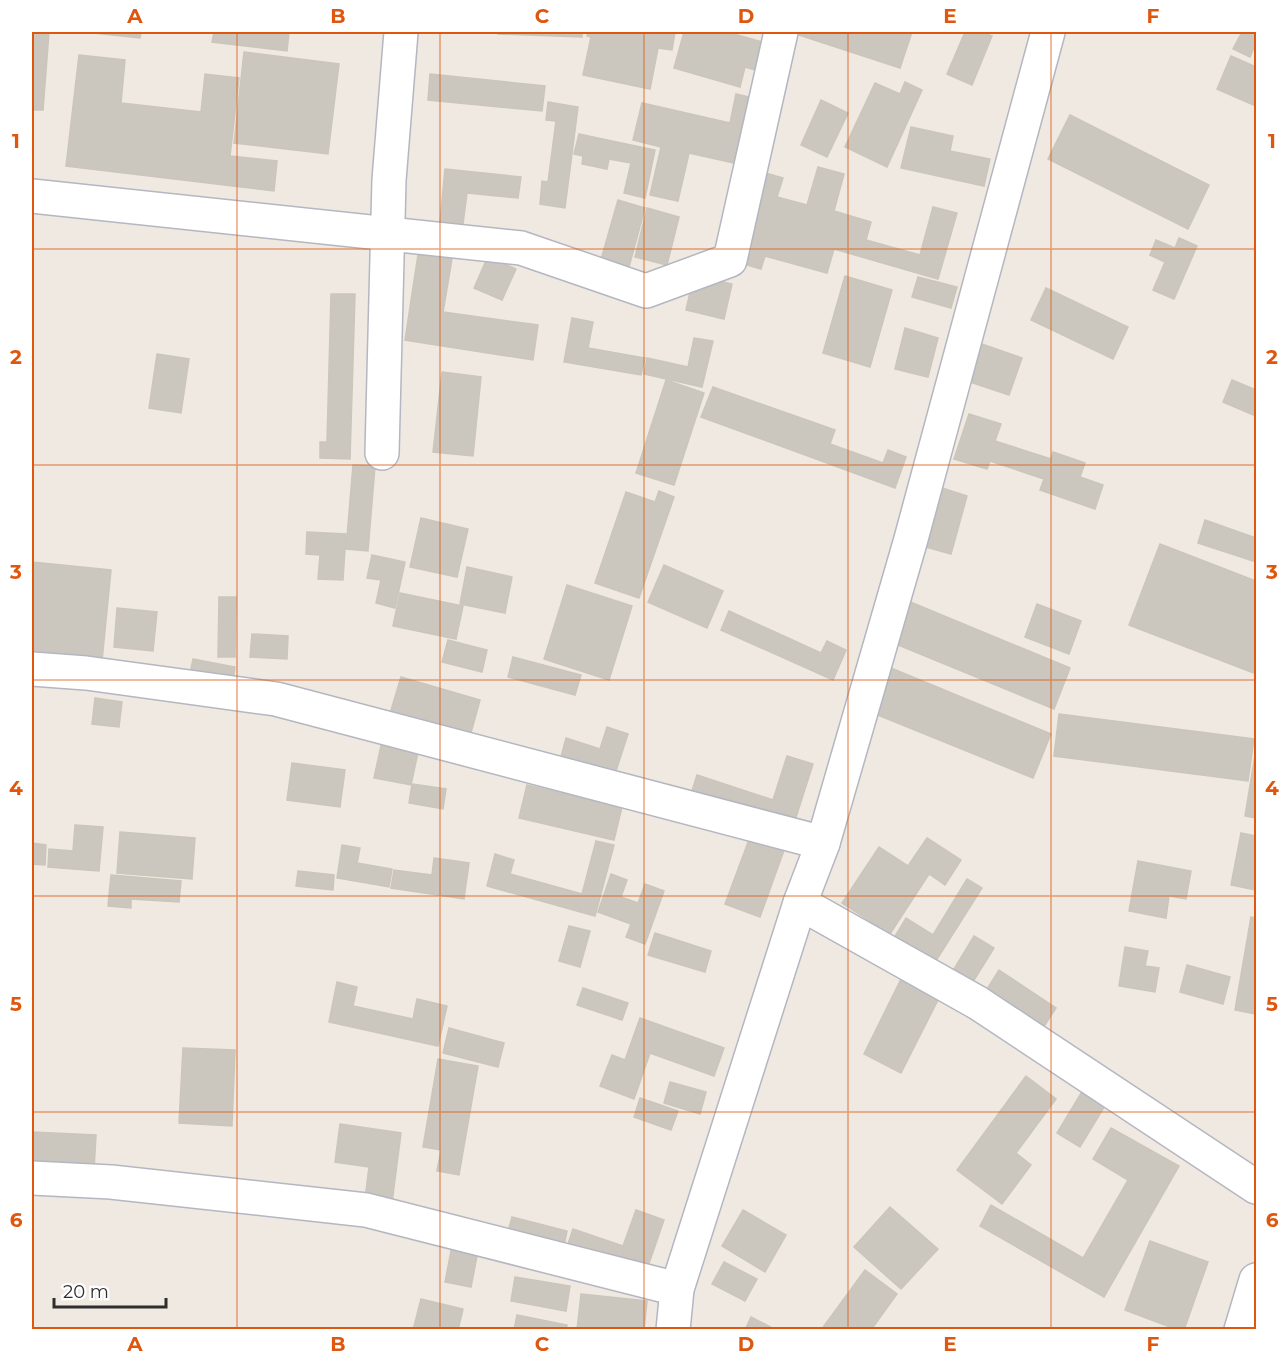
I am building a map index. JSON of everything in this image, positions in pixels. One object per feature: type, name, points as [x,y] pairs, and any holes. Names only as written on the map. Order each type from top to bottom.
[{"type":"street","points":[[382,453],[389,180],[401,32]]},
{"type":"street","points":[[32,196],[522,248],[646,291],[730,260],[781,32]]},
{"type":"street","points":[[673,1329],[677,1289],[800,903],[823,843],[911,539],[1048,32]]},
{"type":"street","points":[[32,669],[86,673],[276,699],[823,843]]},
{"type":"street","points":[[800,903],[978,1003],[1257,1188]]},
{"type":"street","points":[[32,1178],[111,1182],[366,1210],[677,1289]]},
{"type":"street","points":[[1241,1329],[1257,1280]]},
{"type":"building","points":[[32,32],[49,32],[43,110],[32,110]]},
{"type":"building","points":[[84,32],[141,32],[140,38]]},
{"type":"building","points":[[214,32],[289,32],[287,51],[212,42]]},
{"type":"building","points":[[498,32],[582,32],[582,37],[498,34]]},
{"type":"building","points":[[588,32],[675,32],[672,50],[658,48],[650,89],[583,75],[591,37],[587,36]]},
{"type":"building","points":[[684,32],[727,32],[769,44],[762,72],[745,67],[740,87],[674,68]]},
{"type":"building","points":[[797,32],[912,32],[900,68],[796,34]]},
{"type":"building","points":[[965,32],[981,32],[992,36],[972,85],[947,74]]},
{"type":"building","points":[[1242,32],[1256,32],[1256,43],[1250,57],[1233,49]]},
{"type":"building","points":[[244,52],[339,64],[328,154],[234,143]]},
{"type":"building","points":[[79,55],[125,60],[121,103],[201,112],[205,74],[239,78],[230,156],[277,161],[274,191],[66,166]]},
{"type":"building","points":[[1231,56],[1256,67],[1256,106],[1217,89]]},
{"type":"building","points":[[430,74],[545,86],[542,111],[428,100]]},
{"type":"building","points":[[905,82],[922,90],[887,167],[845,147],[875,83],[900,94]]},
{"type":"building","points":[[736,94],[758,99],[753,124],[743,123],[734,163],[689,153],[678,201],[650,195],[661,147],[633,140],[642,103],[730,123]]},
{"type":"building","points":[[821,100],[848,113],[827,157],[801,145]]},
{"type":"building","points":[[548,102],[578,107],[565,208],[540,204],[542,181],[548,182],[556,121],[546,120]]},
{"type":"building","points":[[1070,115],[1209,185],[1188,229],[1048,159]]},
{"type":"building","points":[[911,127],[953,136],[950,151],[990,159],[984,186],[901,168]]},
{"type":"building","points":[[579,134],[655,150],[645,198],[624,193],[631,163],[609,159],[607,169],[582,164],[583,156],[574,154]]},
{"type":"building","points":[[818,167],[844,174],[834,211],[871,222],[866,240],[920,255],[933,207],[957,213],[938,279],[834,249],[827,273],[765,256],[761,269],[737,262],[762,172],[783,178],[777,197],[807,205]]},
{"type":"building","points":[[445,169],[521,177],[518,198],[467,193],[463,224],[440,222]]},
{"type":"building","points":[[618,200],[645,208],[626,278],[598,270]]},
{"type":"building","points":[[647,208],[679,217],[667,265],[635,257]]},
{"type":"building","points":[[1179,238],[1197,246],[1174,299],[1153,290],[1165,262],[1150,255],[1156,240],[1175,248]]},
{"type":"building","points":[[419,248],[453,253],[443,312],[538,325],[533,360],[405,340]]},
{"type":"building","points":[[488,256],[516,269],[502,300],[474,288]]},
{"type":"building","points":[[694,275],[732,284],[724,319],[686,310]]},
{"type":"building","points":[[845,276],[892,290],[870,367],[823,353]]},
{"type":"building","points":[[918,277],[957,287],[951,308],[912,297]]},
{"type":"building","points":[[1046,288],[1128,327],[1113,359],[1031,320]]},
{"type":"building","points":[[331,294],[355,294],[350,459],[320,458],[320,442],[327,442]]},
{"type":"building","points":[[572,318],[593,322],[588,348],[645,358],[641,375],[564,362]]},
{"type":"building","points":[[905,328],[938,338],[928,377],[895,369]]},
{"type":"building","points":[[694,338],[713,341],[702,387],[644,374],[647,358],[688,367]]},
{"type":"building","points":[[976,342],[1022,358],[1009,395],[964,380]]},
{"type":"building","points":[[157,354],[189,359],[181,413],[149,408]]},
{"type":"building","points":[[442,372],[481,377],[473,456],[433,452]]},
{"type":"building","points":[[666,380],[704,393],[674,485],[636,473]]},
{"type":"building","points":[[1232,380],[1256,390],[1256,416],[1223,402]]},
{"type":"building","points":[[713,387],[835,430],[830,444],[883,463],[888,450],[906,457],[895,488],[701,417]]},
{"type":"building","points":[[969,414],[1001,424],[995,441],[1051,459],[1053,452],[1085,463],[1080,477],[1103,485],[1095,509],[1040,490],[1044,479],[990,461],[987,469],[954,459]]},
{"type":"building","points":[[353,465],[375,466],[368,551],[346,549]]},
{"type":"building","points":[[939,487],[967,496],[951,554],[922,546]]},
{"type":"building","points":[[659,491],[674,497],[639,598],[595,583],[626,492],[655,502]]},
{"type":"building","points":[[421,518],[468,529],[457,577],[410,567]]},
{"type":"building","points":[[1205,520],[1256,538],[1256,562],[1198,543]]},
{"type":"building","points":[[307,532],[346,534],[343,580],[318,579],[320,555],[306,554]]},
{"type":"building","points":[[1160,544],[1256,581],[1256,674],[1129,625]]},
{"type":"building","points":[[372,555],[405,562],[395,608],[376,603],[381,580],[367,578]]},
{"type":"building","points":[[32,562],[111,570],[101,671],[32,664]]},
{"type":"building","points":[[664,565],[723,591],[707,628],[648,602]]},
{"type":"building","points":[[467,567],[512,577],[505,613],[460,604]]},
{"type":"building","points":[[567,585],[632,606],[609,680],[544,659]]},
{"type":"building","points":[[400,593],[463,606],[456,639],[393,626]]},
{"type":"building","points":[[219,597],[236,597],[235,657],[218,657]]},
{"type":"building","points":[[908,601],[1070,668],[1054,709],[891,642]]},
{"type":"building","points":[[1037,604],[1081,621],[1069,654],[1025,637]]},
{"type":"building","points":[[117,608],[157,612],[153,651],[114,647]]},
{"type":"building","points":[[729,611],[821,653],[827,641],[846,650],[833,680],[721,630]]},
{"type":"building","points":[[252,634],[288,636],[287,659],[250,657]]},
{"type":"building","points":[[448,640],[487,650],[482,672],[442,662]]},
{"type":"building","points":[[513,657],[581,675],[575,695],[508,677]]},
{"type":"building","points":[[193,659],[235,667],[232,686],[189,678]]},
{"type":"building","points":[[886,666],[1051,734],[1033,778],[868,711]]},
{"type":"building","points":[[401,677],[480,700],[469,740],[389,717]]},
{"type":"building","points":[[95,698],[122,702],[119,727],[92,724]]},
{"type":"building","points":[[1059,714],[1254,739],[1248,781],[1054,756]]},
{"type":"building","points":[[607,727],[628,734],[615,774],[561,757],[566,738],[600,749]]},
{"type":"building","points":[[383,736],[420,743],[411,785],[374,778]]},
{"type":"building","points":[[1256,749],[1256,818],[1245,816]]},
{"type":"building","points":[[787,756],[813,764],[792,830],[690,797],[697,775],[773,800]]},
{"type":"building","points":[[292,763],[345,770],[340,807],[287,800]]},
{"type":"building","points":[[412,784],[446,789],[443,809],[409,803]]},
{"type":"building","points":[[527,785],[622,807],[614,840],[519,818]]},
{"type":"building","points":[[75,825],[103,827],[99,871],[48,867],[49,849],[73,851]]},
{"type":"building","points":[[753,829],[787,842],[760,917],[725,904]]},
{"type":"building","points":[[120,832],[195,838],[192,879],[117,873]]},
{"type":"building","points":[[1241,833],[1256,836],[1256,890],[1231,885]]},
{"type":"building","points":[[927,838],[961,860],[945,885],[929,874],[890,934],[842,903],[879,847],[908,866]]},
{"type":"building","points":[[596,841],[614,845],[595,916],[487,886],[495,854],[514,860],[510,874],[582,894]]},
{"type":"building","points":[[32,843],[46,845],[45,865],[32,864]]},
{"type":"building","points":[[342,845],[360,848],[357,863],[392,869],[389,887],[337,878]]},
{"type":"building","points":[[434,858],[469,863],[464,899],[391,888],[394,870],[432,875]]},
{"type":"building","points":[[1138,861],[1191,871],[1186,899],[1169,896],[1166,918],[1129,911]]},
{"type":"building","points":[[298,871],[334,875],[333,890],[296,886]]},
{"type":"building","points":[[611,874],[627,880],[621,897],[638,903],[645,884],[664,891],[645,944],[626,937],[631,924],[598,912]]},
{"type":"building","points":[[111,875],[181,881],[179,902],[131,899],[131,908],[108,906]]},
{"type":"building","points":[[967,879],[982,888],[934,964],[894,938],[906,918],[933,935]]},
{"type":"building","points":[[1251,917],[1256,918],[1256,1014],[1235,1010]]},
{"type":"building","points":[[569,926],[590,931],[580,967],[559,961]]},
{"type":"building","points":[[655,933],[711,951],[705,972],[648,955]]},
{"type":"building","points":[[974,936],[994,948],[971,985],[951,974]]},
{"type":"building","points":[[1125,947],[1148,951],[1145,966],[1159,968],[1155,992],[1119,986]]},
{"type":"building","points":[[1187,965],[1230,977],[1223,1004],[1180,992]]},
{"type":"building","points":[[999,970],[1056,1008],[1041,1031],[984,994]]},
{"type":"building","points":[[904,973],[942,992],[901,1073],[864,1054]]},
{"type":"building","points":[[337,982],[357,987],[353,1006],[413,1019],[417,999],[447,1006],[438,1046],[329,1022]]},
{"type":"building","points":[[583,988],[628,1003],[622,1020],[577,1005]]},
{"type":"building","points":[[640,1018],[724,1048],[714,1076],[650,1053],[634,1099],[600,1086],[612,1055],[625,1060]]},
{"type":"building","points":[[449,1028],[504,1043],[498,1067],[443,1053]]},
{"type":"building","points":[[183,1048],[235,1050],[232,1126],[179,1123]]},
{"type":"building","points":[[438,1059],[478,1066],[459,1175],[437,1171],[441,1150],[423,1147]]},
{"type":"building","points":[[1026,1076],[1056,1099],[1016,1153],[1031,1165],[1002,1204],[957,1170]]},
{"type":"building","points":[[670,1082],[706,1092],[700,1114],[664,1103]]},
{"type":"building","points":[[1083,1090],[1106,1104],[1080,1147],[1057,1133]]},
{"type":"building","points":[[640,1098],[678,1111],[671,1130],[634,1117]]},
{"type":"building","points":[[340,1124],[401,1133],[392,1203],[365,1199],[369,1167],[335,1162]]},
{"type":"building","points":[[1111,1128],[1179,1166],[1104,1297],[980,1226],[991,1205],[1083,1258],[1128,1180],[1093,1159]]},
{"type":"building","points":[[32,1132],[96,1135],[94,1171],[32,1168]]},
{"type":"building","points":[[890,1207],[938,1249],[901,1289],[854,1247]]},
{"type":"building","points":[[636,1210],[664,1220],[645,1275],[567,1247],[573,1229],[623,1246]]},
{"type":"building","points":[[743,1210],[786,1235],[765,1272],[722,1246]]},
{"type":"building","points":[[512,1217],[567,1231],[563,1250],[507,1235]]},
{"type":"building","points":[[1150,1241],[1208,1262],[1184,1330],[1178,1330],[1125,1310]]},
{"type":"building","points":[[452,1246],[478,1251],[471,1287],[445,1282]]},
{"type":"building","points":[[724,1262],[757,1279],[745,1301],[712,1284]]},
{"type":"building","points":[[865,1270],[897,1294],[871,1330],[821,1330]]},
{"type":"building","points":[[515,1277],[570,1286],[566,1311],[511,1301]]},
{"type":"building","points":[[581,1294],[647,1301],[644,1330],[577,1330]]},
{"type":"building","points":[[421,1299],[463,1309],[458,1330],[413,1330]]},
{"type":"building","points":[[517,1315],[567,1325],[566,1330],[514,1330]]},
{"type":"building","points":[[751,1317],[776,1330],[745,1330]]}]
